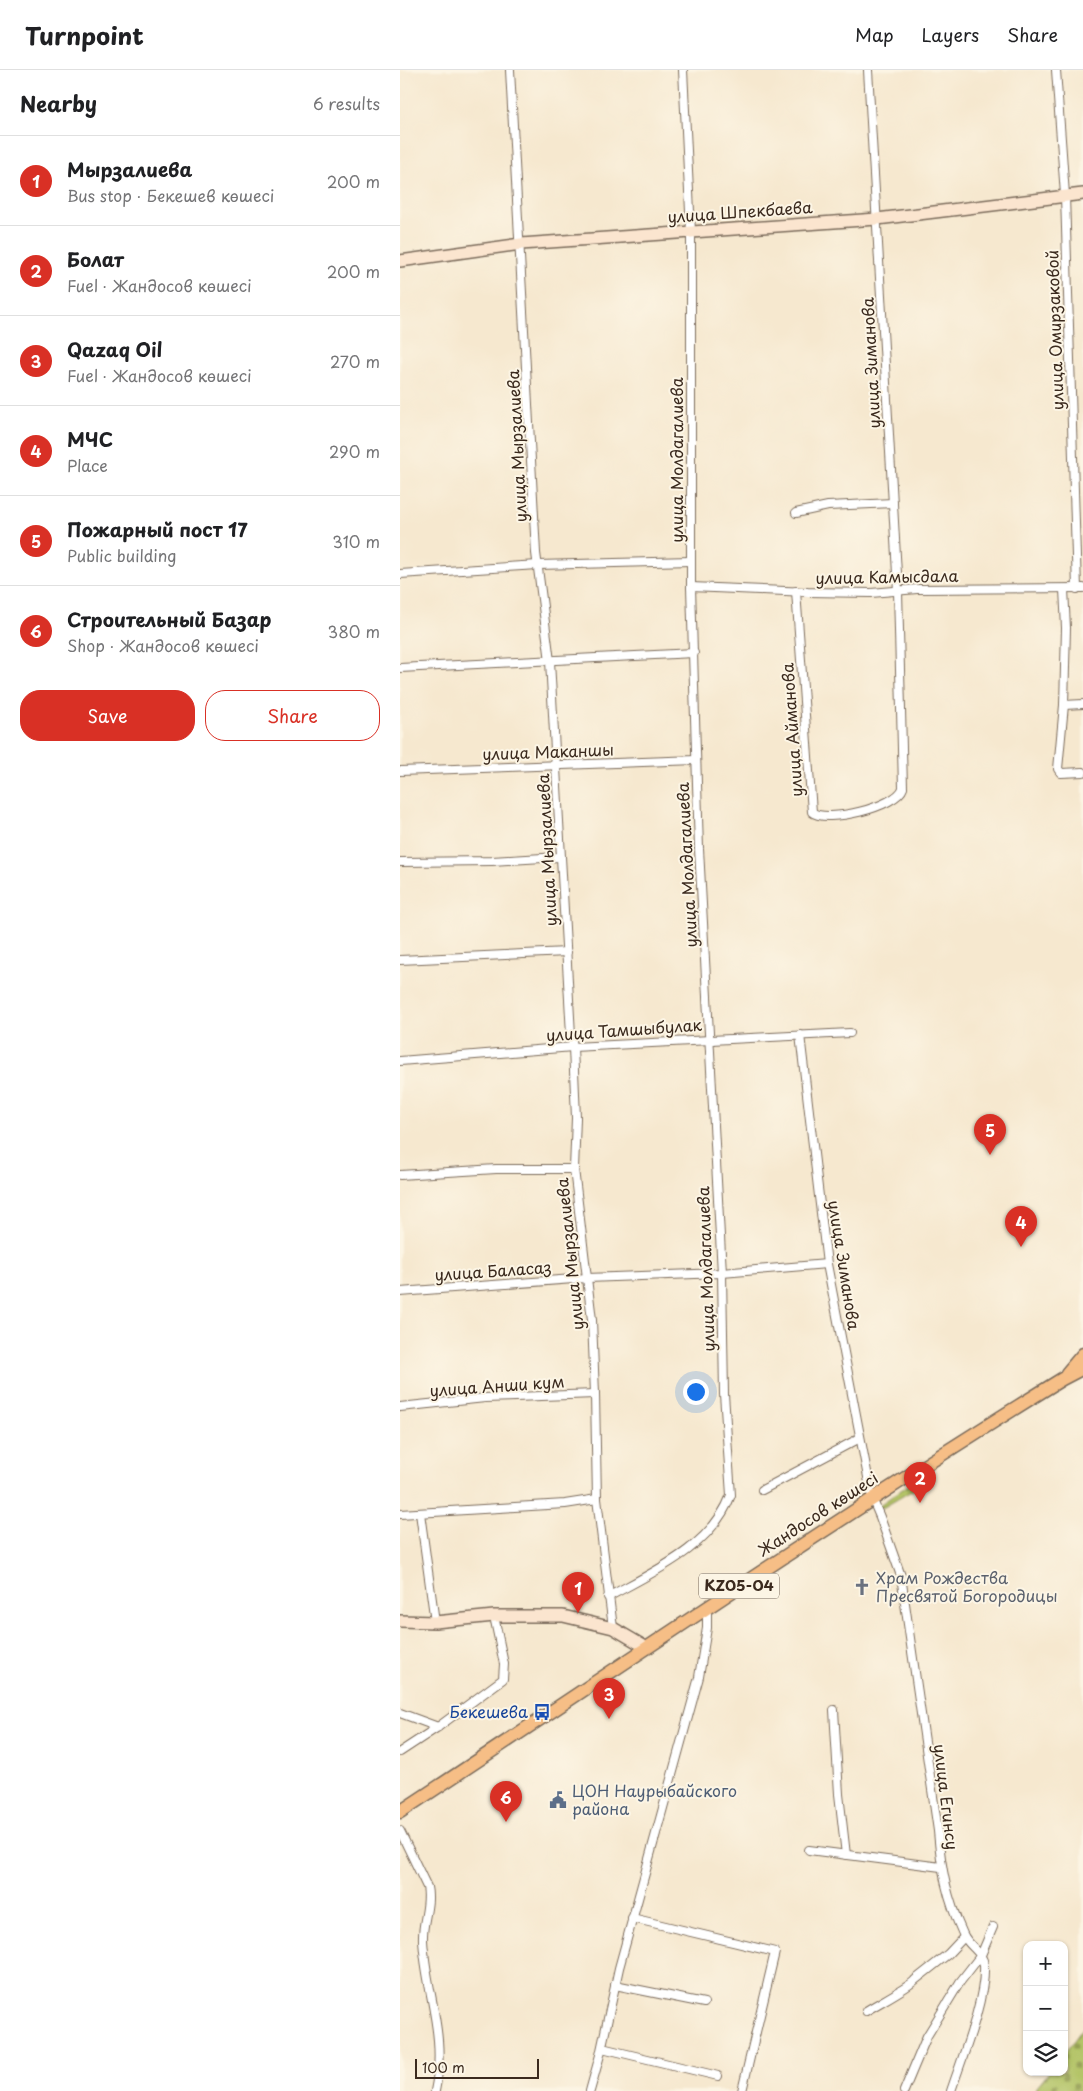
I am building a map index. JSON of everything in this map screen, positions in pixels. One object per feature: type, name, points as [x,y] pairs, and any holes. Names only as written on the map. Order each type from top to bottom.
[{"type":"main road","points":[[1062,1379],[1083,1354]]},
{"type":"main road","name":"Жандосов көшесі","points":[[400,1812],[872,1498],[1062,1379],[1083,1368]]},
{"type":"street","name":"улица Мырзалиева","points":[[510,70],[536,553],[550,661],[557,766],[560,857],[576,1118],[574,1169],[587,1278],[595,1394],[597,1498],[613,1628]]},
{"type":"street","name":"улица Молдагалиева","points":[[608,1597],[662,1568],[689,1550],[712,1527],[728,1504],[731,1495],[724,1394],[722,1273],[696,760],[691,586],[691,232],[683,70]]},
{"type":"street","name":"улица Зиманова","points":[[868,70],[900,654]]},
{"type":"street","name":"улица Омирзаковой","points":[[1056,70],[1065,195],[1080,588]]},
{"type":"street","name":"улица Шпекбаева","points":[[400,261],[520,244],[877,219],[1083,194]]},
{"type":"street","points":[[796,513],[828,506],[893,503]]},
{"type":"street","points":[[400,574],[538,566],[691,561]]},
{"type":"street","name":"улица Камысдала","points":[[691,586],[871,593],[917,589],[1064,590],[1080,588]]},
{"type":"street","points":[[1064,590],[1066,628],[1064,705],[1058,772],[1083,772]]},
{"type":"street","name":"улица Айманова","points":[[796,591],[813,814],[825,815],[868,810],[887,803],[902,793],[900,654]]},
{"type":"street","points":[[400,668],[694,653]]},
{"type":"street","points":[[1064,705],[1083,704]]},
{"type":"street","name":"улица Маканшы","points":[[400,771],[696,760]]},
{"type":"street","points":[[400,862],[492,861],[560,857]]},
{"type":"street","points":[[400,960],[567,952]]},
{"type":"street","name":"улица Тамшыбулак","points":[[400,1061],[573,1047],[850,1033]]},
{"type":"street","name":"улица Зиманова","points":[[800,1035],[827,1264],[872,1498]]},
{"type":"street","points":[[400,1175],[496,1169],[574,1169]]},
{"type":"street","name":"улица Баласаз","points":[[400,1292],[587,1278],[722,1273],[827,1264]]},
{"type":"street","name":"улица Анши кум","points":[[400,1407],[485,1398],[595,1394]]},
{"type":"street","points":[[762,1490],[860,1438]]},
{"type":"street","points":[[400,1514],[565,1504],[597,1498]]},
{"type":"street","name":"улица Егинсу","points":[[872,1498],[901,1576],[938,1831],[941,1867],[948,1898],[964,1937],[981,1955]]},
{"type":"street","points":[[420,1512],[435,1622]]},
{"type":"street","points":[[590,2091],[602,2048],[632,1918],[662,1818],[699,1677],[707,1628],[707,1609]]},
{"type":"street","points":[[400,1752],[438,1727],[503,1679],[504,1664],[494,1616]]},
{"type":"street","points":[[400,1622],[435,1622],[494,1616],[563,1616],[613,1628],[647,1648]]},
{"type":"street","points":[[834,1710],[838,1785],[846,1855]]},
{"type":"street","points":[[400,1713],[438,1727]]},
{"type":"street","points":[[400,1831],[427,1887],[429,1897],[423,1939],[431,1999],[439,2037],[435,2091]]},
{"type":"street","points":[[809,1850],[941,1867]]},
{"type":"street","points":[[632,1918],[775,1952],[742,2091]]},
{"type":"street","points":[[904,2091],[927,2036],[960,1982],[981,1955],[993,1927]]},
{"type":"street","points":[[866,2011],[892,1994],[912,1986],[915,1980],[948,1954],[964,1937]]},
{"type":"street","points":[[951,2091],[982,1990],[984,1964],[981,1955]]},
{"type":"street","points":[[615,1985],[704,2003]]},
{"type":"street","points":[[602,2048],[718,2076]]},
{"type":"green space","points":[[923,1475],[923,1484],[884,1507],[879,1508],[878,1506]]},
{"type":"green space","points":[[1083,2028],[1083,2091],[1034,2091],[1046,2076],[1068,2076],[1068,2049]]},
{"type":"place","name":"Пожарный пост 17","points":[[990,1155]]},
{"type":"place","name":"МЧС","points":[[1021,1247]]},
{"type":"place","name":"Болат","points":[[920,1503]]},
{"type":"place","name":"Храм Рождества Пресвятой Богородицы","points":[[862,1587]]},
{"type":"place","name":"Мырзалиева","points":[[578,1613]]},
{"type":"place","name":"Бекешева","points":[[542,1712]]},
{"type":"place","name":"Qazaq Oil","points":[[609,1719]]},
{"type":"place","name":"ЦОН Наурыбайского района","points":[[558,1800]]},
{"type":"place","name":"Строительный Базар","points":[[506,1822]]}]
